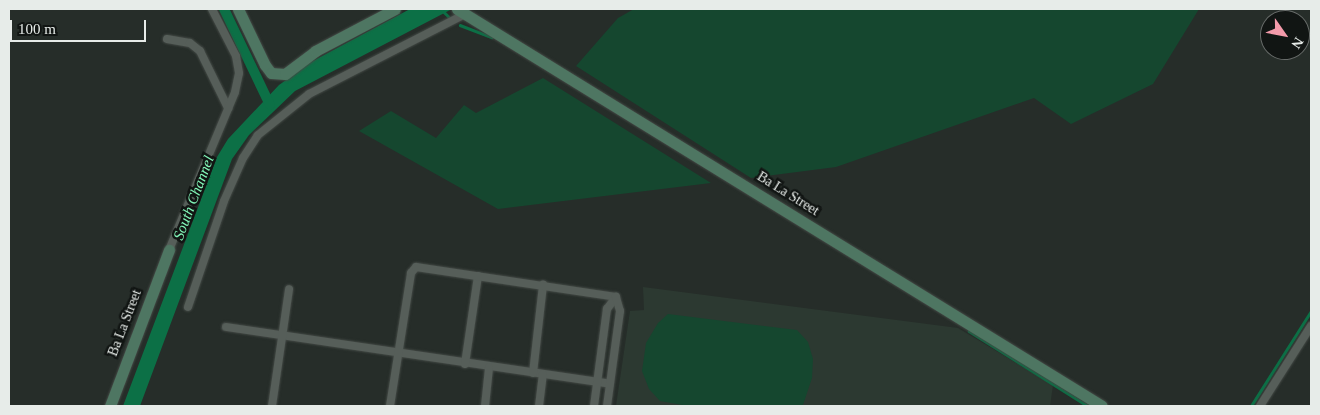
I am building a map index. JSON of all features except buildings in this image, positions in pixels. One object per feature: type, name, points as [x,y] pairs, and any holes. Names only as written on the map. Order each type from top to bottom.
[{"type":"street","points":[[169,250],[228,108],[239,73],[236,56],[212,9]]},
{"type":"street","points":[[238,9],[264,66],[271,73],[285,74],[315,52],[394,9]]},
{"type":"street","points":[[188,307],[224,201],[243,158],[258,135],[309,94],[462,12]]},
{"type":"street","name":"Ba La Street","points":[[462,12],[1102,406]]},
{"type":"street","points":[[167,39],[190,43],[200,51],[228,108]]},
{"type":"street","name":"Ba La Street","points":[[110,406],[169,250]]},
{"type":"street","points":[[390,406],[411,272],[416,267],[616,297]]},
{"type":"street","points":[[465,364],[478,276]]},
{"type":"street","points":[[533,373],[542,285]]},
{"type":"street","points":[[272,406],[280,337],[288,290]]},
{"type":"street","points":[[594,406],[607,309],[616,297]]},
{"type":"street","points":[[607,406],[620,311],[616,297]]},
{"type":"street","points":[[1260,406],[1311,326]]},
{"type":"street","points":[[226,327],[398,355],[610,384]]},
{"type":"street","points":[[485,406],[489,367]]},
{"type":"street","points":[[539,406],[543,374]]},
{"type":"shaded area","name":"South Channel","points":[[410,9],[452,9],[295,91],[249,135],[232,159],[140,406],[123,406],[217,157],[228,139],[279,85],[311,62]]},
{"type":"shaded area","points":[[634,9],[1199,9],[1153,84],[1071,124],[1034,98],[836,167],[751,178],[576,66],[618,18]]},
{"type":"shaded area","points":[[543,78],[711,183],[498,209],[359,131],[391,111],[436,138],[464,105],[476,113]]},
{"type":"shaded area","points":[[643,287],[958,328],[1053,385],[1050,406],[616,406],[630,311],[644,310]]},
{"type":"shaded area","points":[[668,314],[797,330],[808,342],[813,359],[812,378],[803,405],[688,406],[660,401],[649,389],[642,371],[646,343],[658,323]]},
{"type":"waterway","points":[[224,9],[270,105]]},
{"type":"waterway","points":[[441,9],[449,17]]},
{"type":"waterway","points":[[460,25],[492,37]]},
{"type":"waterway","points":[[1251,406],[1311,311]]},
{"type":"waterway","points":[[969,331],[1088,406]]}]
